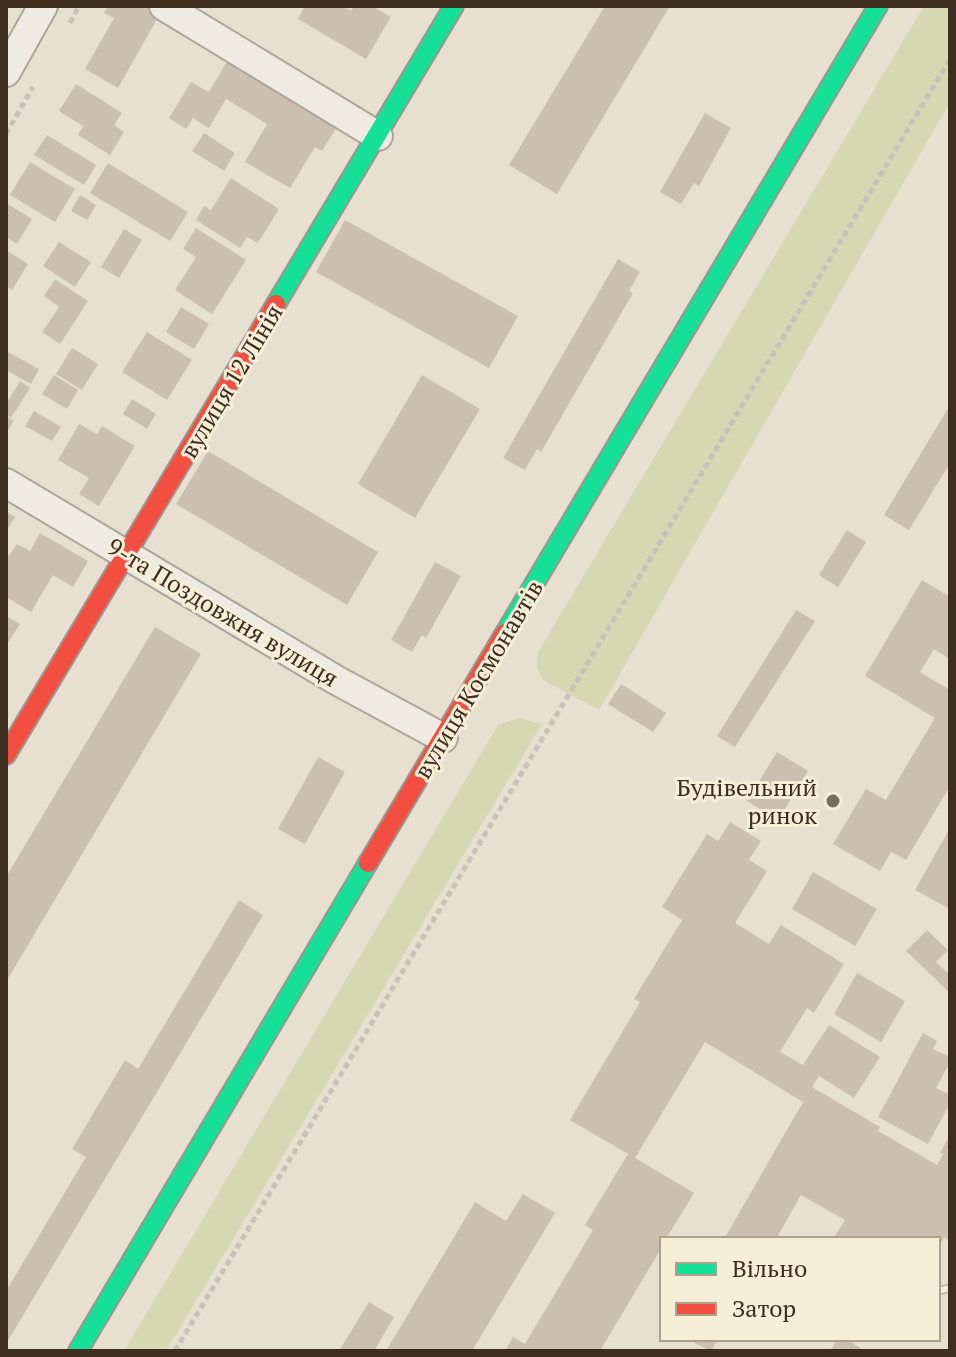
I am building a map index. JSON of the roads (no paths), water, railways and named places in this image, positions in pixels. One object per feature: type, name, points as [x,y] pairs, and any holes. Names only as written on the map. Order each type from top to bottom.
[{"type":"main road","name":"вулиця 12 Лінія","points":[[6,755],[454,6]]},
{"type":"main road","name":"вулиця Космонавтів","points":[[78,1351],[878,6]]},
{"type":"street","points":[[6,72],[43,6]]},
{"type":"street","points":[[164,6],[378,136]]},
{"type":"street","name":"9-та Поздовжня вулиця","points":[[6,483],[336,680],[443,738]]},
{"type":"railway","points":[[940,1290],[950,1288]]},
{"type":"place","name":"Будівельний ринок","points":[[833,801]]}]
